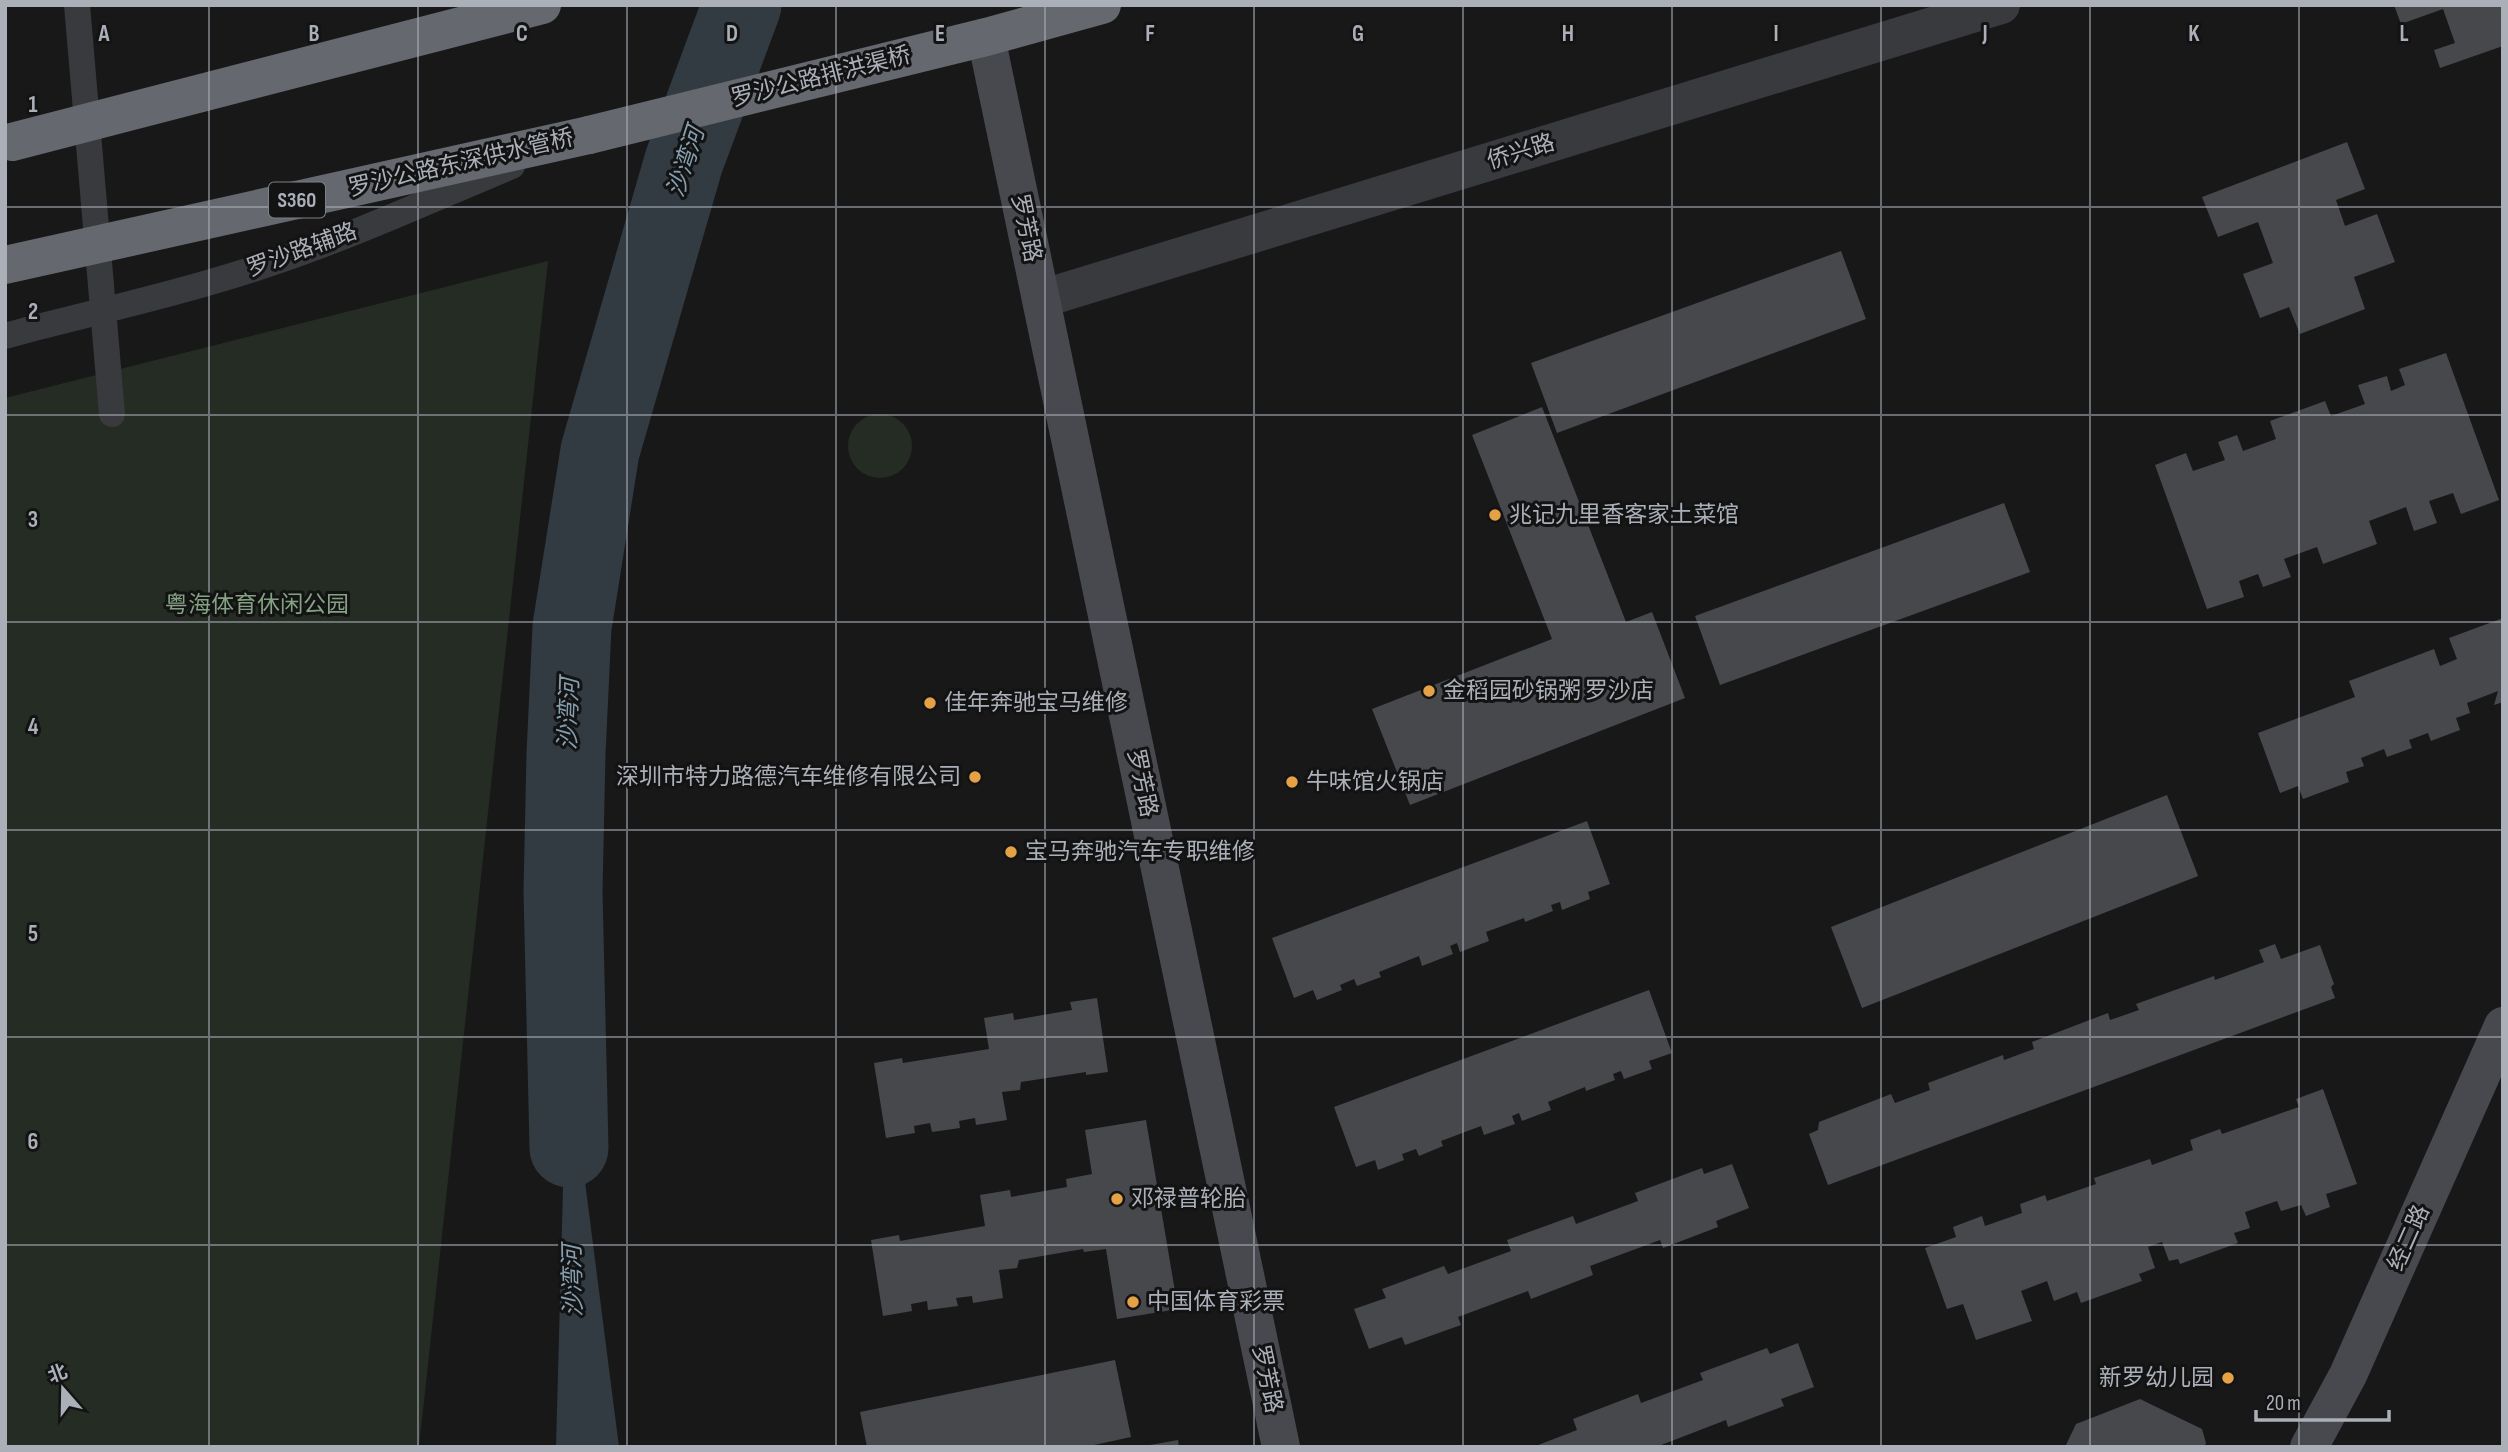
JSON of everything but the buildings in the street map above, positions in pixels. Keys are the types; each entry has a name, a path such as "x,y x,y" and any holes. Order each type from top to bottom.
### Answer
{"highway":[{"path":"9,143 542,5"},
{"name":"S360","path":"986,37 1102,5"},
{"name":"罗沙公路排洪渠桥","path":"589,135 986,37"},
{"name":"罗沙公路东深供水管桥","path":"5,265 589,135"}],"main road":[{"name":"罗芳路","path":"986,37 1282,1447"},
{"name":"经二路","path":"2309,1447 2348,1374 2503,1027"}],"street":[{"name":"侨兴路","path":"1041,299 2001,5"}],"lane":[{"path":"77,5 111,414"},
{"name":"罗沙路辅路","path":"16,333 278,261 336,240 589,135"}],"green space":[{"name":"粤海体育休闲公园","path":"548,261 419,1447 5,1447 5,398"},
{"path":"874,414 886,414 903,423 910,434 910,458 903,469 886,478 874,478 862,473 853,464 848,452 848,440 853,428 862,419"}],"water":[{"path":"567,1041 619,1447 556,1447"}],"waterway":[{"name":"沙湾河","path":"569,1148 563,891 572,627 600,451 684,161 742,5"}],"place":[{"name":"兆记九里香客家土菜馆","path":"1495,515"},
{"name":"金稻园砂锅粥 罗沙店","path":"1429,691"},
{"name":"佳年奔驰宝马维修","path":"930,703"},
{"name":"深圳市特力路德汽车维修有限公司","path":"975,777"},
{"name":"牛味馆火锅店","path":"1292,782"},
{"name":"宝马奔驰汽车专职维修","path":"1011,852"},
{"name":"邓禄普轮胎","path":"1117,1199"},
{"name":"中国体育彩票","path":"1133,1302"},
{"name":"新罗幼儿园","path":"2228,1378"}]}
